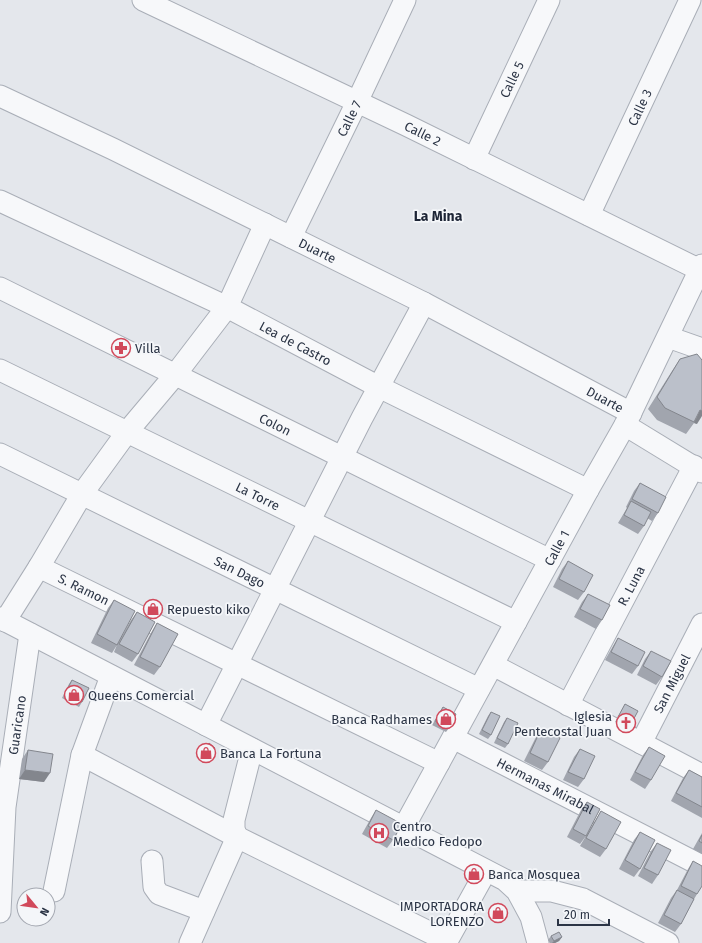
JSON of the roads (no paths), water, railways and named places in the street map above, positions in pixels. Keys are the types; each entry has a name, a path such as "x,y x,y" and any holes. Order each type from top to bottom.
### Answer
{"street":[{"name":"Calle 2","path":"143,0 701,268"},
{"name":"Calle 7","path":"291,237 405,0"},
{"name":"Calle 5","path":"474,159 549,0"},
{"name":"Calle 3","path":"589,215 690,0"},
{"name":"Duarte","path":"0,96 113,149 424,303 628,419 698,469"},
{"name":"Lea de Castro","path":"0,200 227,307 379,387 588,490"},
{"path":"265,224 227,307 175,374 127,432 82,494 39,567 2,620 505,880 517,891 531,917 538,943"},
{"name":"Calle 1","path":"404,827 628,419 701,268"},
{"name":"Colon","path":"0,288 550,560"},
{"path":"206,725 342,457 424,303"},
{"path":"668,337 702,349"},
{"name":"La Torre","path":"0,370 516,622"},
{"name":"San Dago","path":"0,454 480,689"},
{"name":"R. Luna","path":"568,705 698,469"},
{"name":"S. Ramon","path":"39,567 439,762"},
{"name":"San Miguel","path":"641,743 702,624"},
{"name":"Guaricano","path":"0,912 2,807 30,634"},
{"path":"493,665 702,775"},
{"path":"55,887 82,755 111,676"},
{"name":"Hermanas Mirabal","path":"453,738 702,866"},
{"path":"190,943 237,837 234,829 234,820 252,749"},
{"path":"82,755 237,837 446,942 486,870"},
{"path":"152,861 154,887 159,894 204,911"},
{"path":"517,891 552,891 583,900 668,943"}],"place":[{"name":"Villa","path":"121,348"},
{"name":"Repuesto kiko","path":"153,609"},
{"name":"Queens Comercial","path":"74,695"},
{"name":"Banca Radhames","path":"446,719"},
{"name":"Iglesia Pentecostal Juan","path":"626,723"},
{"name":"Banca La Fortuna","path":"206,753"},
{"name":"Centro Medico Fedopo","path":"379,833"},
{"name":"Banca Mosquea","path":"474,874"},
{"name":"IMPORTADORA LORENZO","path":"498,913"}],"district":[{"name":"La Mina","path":"438,216"}]}
